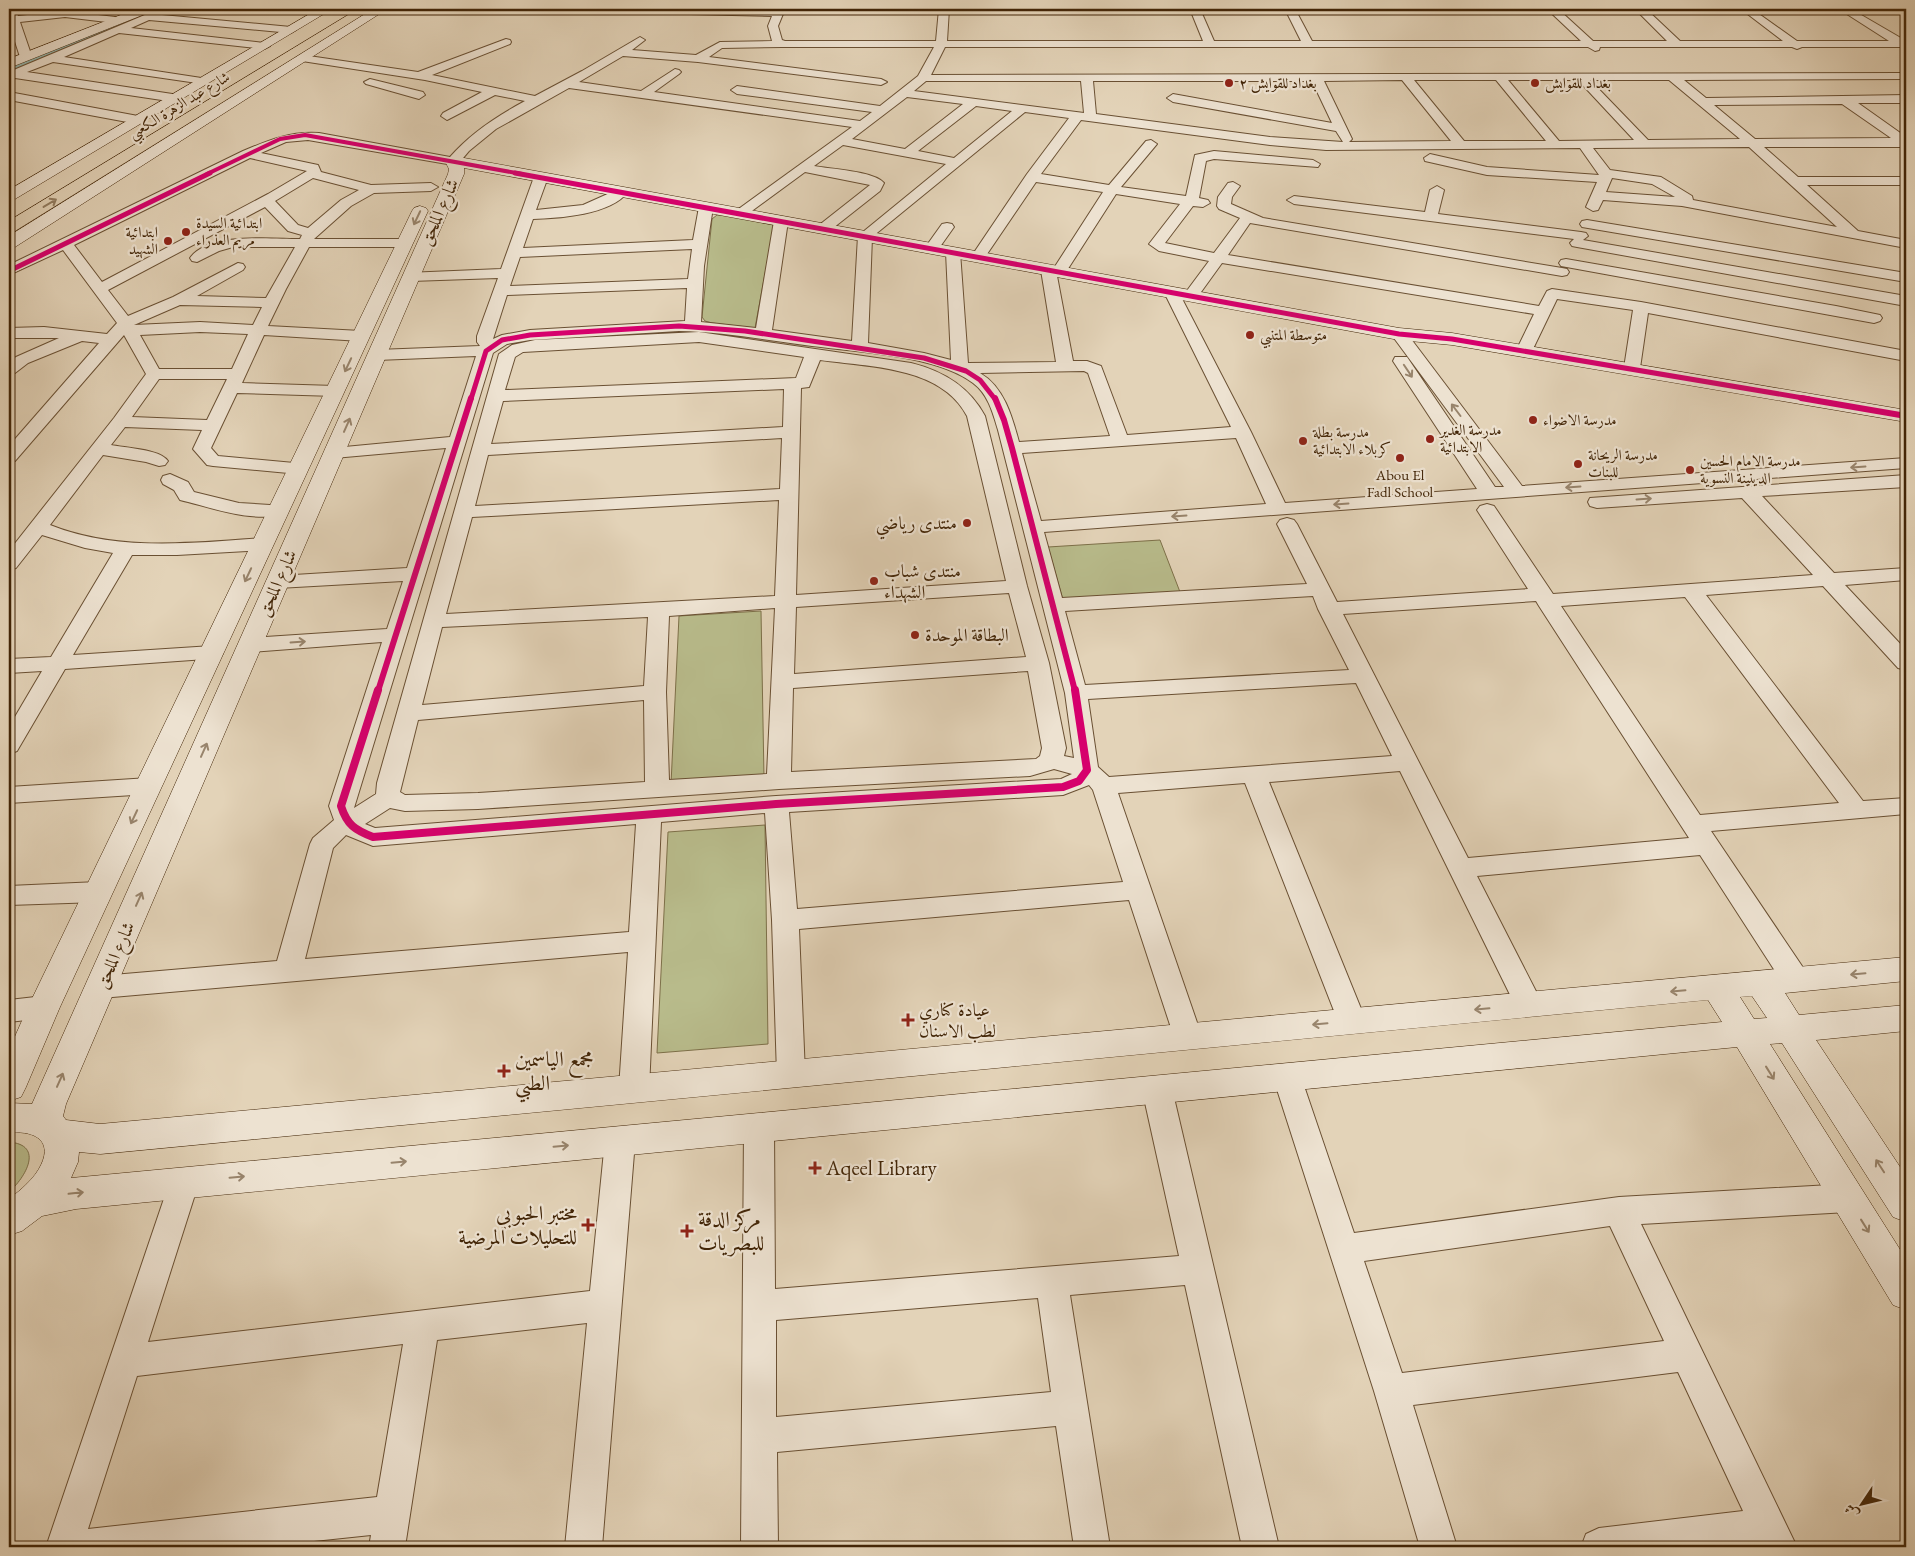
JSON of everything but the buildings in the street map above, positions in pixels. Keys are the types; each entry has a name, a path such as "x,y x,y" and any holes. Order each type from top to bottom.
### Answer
{"main road":[{"name":"شارع عبد الزهرة الكعبي","path":"9,205 342,9"},
{"name":"شارع عبد الزهرة الكعبي","path":"9,228 366,9"},
{"path":"197,96 207,99 223,97"},
{"path":"169,112 185,112 192,116"}],"street":[{"path":"10,71 26,57 146,13 167,9"},
{"path":"304,9 325,9"},
{"path":"9,205 138,120 325,9"},
{"path":"303,65 381,9"},
{"path":"740,213 884,110 923,78 941,44 944,9"},
{"path":"1194,9 1210,44"},
{"path":"1290,9 1308,44"},
{"path":"1552,9 1624,77"},
{"path":"1640,9 1677,44"},
{"path":"1746,9 1809,55"},
{"path":"1844,9 1884,35 1905,44"},
{"path":"690,11 779,11 773,26 778,36 777,42 780,44"},
{"path":"26,57 12,13 65,14 115,25 264,46"},
{"path":"146,13 291,30"},
{"path":"10,71 51,58 115,25"},
{"path":"453,161 476,136 621,53 640,40"},
{"path":"418,76 506,42"},
{"path":"698,59 720,45 780,44 941,44 1152,48 1210,44 1905,44"},
{"path":"1400,44 1422,77"},
{"path":"1851,44 1866,55"},
{"path":"621,53 698,59 881,82"},
{"path":"51,58 204,81"},
{"path":"9,243 284,69 303,65 418,76 536,100"},
{"path":"1824,66 1838,76"},
{"path":"1882,66 1902,76"},
{"path":"10,71 176,98"},
{"path":"645,94 675,72"},
{"path":"923,78 1087,78 1163,73 1236,86 1316,78 1902,76"},
{"path":"1163,73 1186,130"},
{"path":"1405,77 1461,146"},
{"path":"1499,77 1556,145"},
{"path":"1581,77 1645,144"},
{"path":"1673,77 1766,155 1853,234"},
{"path":"978,257 1032,177 1084,117 1087,78"},
{"path":"1316,78 1349,146"},
{"path":"663,80 682,83"},
{"path":"360,81 419,95"},
{"path":"568,84 863,125"},
{"path":"1236,86 1248,111"},
{"path":"720,88 884,110"},
{"path":"447,116 494,91"},
{"path":"906,93 1298,144 1461,146 1906,143"},
{"path":"9,96 138,120"},
{"path":"1173,98 1340,128"},
{"path":"1703,102 1906,99"},
{"path":"1845,100 1906,143"},
{"path":"907,153 974,102"},
{"path":"860,348 865,236 1022,109"},
{"path":"9,271 248,154 289,136 305,135 1390,332 1524,350 1906,416"},
{"path":"99,289 267,201 308,170 323,154 343,141"},
{"path":"841,141 957,162"},
{"path":"1064,365 1053,271 1112,189 1151,144"},
{"path":"1710,144 1720,151 1731,154 1766,155"},
{"path":"1584,145 1605,176"},
{"path":"248,154 371,189 431,188"},
{"path":"1279,225 1314,162 1214,155 1202,156 1190,201 1156,244 1164,248 1218,258 1543,311"},
{"path":"1430,158 1487,171 1656,180 1694,204"},
{"name":"شارع الملحق","path":"9,1087 98,892 431,188 440,170 453,161 457,166 457,171 49,1104 46,1116 61,1144 61,1158 55,1174 44,1190 15,1216"},
{"path":"803,168 868,179 877,183 874,188 823,229"},
{"path":"1524,350 1582,234 1605,176"},
{"path":"389,797 389,783 496,396 504,359 512,351 526,346 700,337 804,348 911,368 928,374 955,388 968,401 976,416 1017,586 1038,663 1054,748 1051,760 1043,765 1030,768 778,793 653,802 373,837 347,824 341,806 440,489 488,349 485,336 541,177"},
{"path":"1032,177 1224,206 1247,218 1279,225 1648,279 1795,302 1874,318"},
{"path":"1794,181 1906,181"},
{"path":"1224,206 1225,197 1234,186"},
{"path":"299,468 213,461 202,449 257,330 307,238 346,203 371,189"},
{"path":"1431,216 1437,190"},
{"path":"528,215 585,210 598,206 621,192"},
{"path":"1598,195 1658,198 1906,244"},
{"path":"1294,200 1582,234 1906,278"},
{"path":"267,201 293,228 307,238"},
{"path":"693,326 694,283 698,244 706,207"},
{"path":"1191,296 1247,218"},
{"path":"763,334 781,221"},
{"path":"932,248 946,227"},
{"path":"1582,234 1906,301"},
{"path":"197,258 214,248 232,243 307,238 405,243"},
{"path":"1873,350 1877,239"},
{"path":"65,243 127,327 154,374"},
{"path":"514,253 698,244"},
{"path":"9,457 111,339 127,327 238,267 170,252"},
{"path":"953,252 960,368"},
{"path":"411,276 507,273"},
{"path":"502,291 694,283"},
{"path":"1172,292 1282,517 1529,1005"},
{"path":"1552,294 1640,307 1906,356"},
{"path":"178,300 271,303"},
{"path":"1632,368 1640,307"},
{"path":"377,355 488,349 502,340 530,335 693,326 763,334 804,348 860,348 915,357 960,368 1087,366 1095,370 1120,440"},
{"path":"127,327 257,330 361,336"},
{"path":"9,333 44,332 111,339"},
{"path":"1390,332 1467,352 1906,430"},
{"path":"1390,332 1517,492"},
{"path":"1390,332 1544,597 1796,980"},
{"path":"9,369 22,360 80,336"},
{"path":"496,396 803,383 804,348"},
{"path":"960,368 978,379 988,388 1002,413 1076,693 1096,778 1138,890 1188,1037"},
{"path":"154,374 335,391"},
{"path":"9,564 120,422 154,374"},
{"path":"791,1074 778,793 793,383"},
{"path":"120,422 212,425"},
{"path":"480,450 791,432"},
{"path":"1012,448 1242,432"},
{"path":"9,435 27,436"},
{"path":"334,452 456,442"},
{"path":"99,449 150,457 159,461"},
{"path":"1488,502 1517,492 1906,463"},
{"path":"991,475 1019,474"},
{"path":"170,480 181,486 187,496 239,509 279,509 305,519"},
{"path":"1034,534 1488,502 1747,492 1906,481"},
{"path":"440,489 470,488"},
{"path":"1747,492 1906,663"},
{"path":"464,512 789,494"},
{"path":"279,509 299,499 316,495"},
{"path":"38,527 58,537 125,549 161,550 263,544"},
{"path":"9,746 125,549"},
{"path":"281,576 417,567"},
{"path":"1053,605 1324,599 1544,597 1691,590 1906,574"},
{"path":"434,621 659,610 1017,586"},
{"path":"1691,590 1857,810"},
{"path":"634,1089 642,941 653,802 659,610"},
{"path":"254,637 397,627"},
{"path":"9,666 212,653"},
{"path":"782,682 1038,663"},
{"path":"1076,693 1363,676"},
{"path":"409,712 655,692"},
{"path":"1051,760 1096,778"},
{"path":"778,793 1063,787 1079,781 1096,778 1254,774 1407,763"},
{"path":"1254,774 1352,1021"},
{"path":"9,795 148,786"},
{"path":"389,797 395,801 405,803 478,801 653,802"},
{"path":"288,971 318,854 328,836 389,797"},
{"path":"1693,824 1906,806"},
{"path":"1460,868 1707,845"},
{"path":"785,920 1138,890"},
{"path":"9,896 98,892"},
{"path":"101,987 642,941"},
{"path":"9,1118 34,1119 76,1138 100,1139 1906,969"},
{"path":"1761,983 1906,1206"},
{"path":"1717,987 1906,1292"},
{"path":"9,1010 44,1008"},
{"path":"15,1216 61,1195 184,1182 1906,1018"},
{"path":"1287,1077 1391,1391 1438,1547"},
{"path":"1157,1090 1261,1547"},
{"path":"759,1128 759,1547"},
{"path":"584,1547 620,1141"},
{"path":"64,1547 184,1182"},
{"path":"1344,1249 1619,1211 1848,1198"},
{"path":"1599,1547 1774,1537 1619,1211"},
{"path":"759,1306 1198,1269"},
{"path":"1052,1282 1092,1547"},
{"path":"125,1361 605,1305"},
{"path":"90,1547 390,1531 423,1326"},
{"path":"1391,1391 1686,1355"},
{"path":"759,1436 1071,1407"}],"green space":[{"path":"717,215 774,225 755,328 712,323 705,321 702,317 712,219"},
{"path":"1160,540 1180,592 1063,600 1048,547"},
{"path":"761,611 764,778 671,784 679,616"},
{"path":"765,825 768,1044 657,1053 668,832"},
{"path":"9,1142 20,1144 29,1155 26,1171 9,1192"}],"waterway":[{"path":"9,69 156,9"}],"cycle path":[{"path":"9,271 280,139 305,135 1399,334 1452,339 1906,416"},
{"path":"679,326 729,329 900,353 966,371 987,387 1001,411 1007,430 1076,693 1087,770 1079,781 1063,787 776,804 373,837 348,824 341,806 486,351 502,340 530,335 679,326"}],"place":[{"name":"بغداد للقوايش ٢","path":"1229,83"},
{"name":"بغداد للقوايش","path":"1535,83"},
{"name":"ابتدائية السيدة مريم العذراء","path":"186,232"},
{"name":"ابتدائية الشهيد","path":"168,241"},
{"name":"متوسطة المتنبي","path":"1250,335"},
{"name":"مدرسة الاضواء","path":"1533,420"},
{"name":"مدرسة الغدير الابتدائية","path":"1430,439"},
{"name":"مدرسة بطلة كربلاء الابتدائية","path":"1303,441"},
{"name":"Abou El Fadl School","path":"1400,458"},
{"name":"مدرسة الريحانة للبنات","path":"1578,464"},
{"name":"مدرسة الامام الحسين الدينينة النسوية","path":"1690,470"},
{"name":"منتدى رياضي","path":"967,523"},
{"name":"منتدى شباب الشهداء","path":"874,581"},
{"name":"البطاقة الموحدة","path":"915,635"},
{"name":"عيادة كناري لطب الاسنان","path":"908,1020"},
{"name":"مجمع الياسمين الطبي","path":"504,1071"},
{"name":"Aqeel Library","path":"815,1168"},
{"name":"مختبر الحبوبي للتحليلات المرضية","path":"588,1225"},
{"name":"مركز الدقة للبصريات","path":"687,1231"}]}
